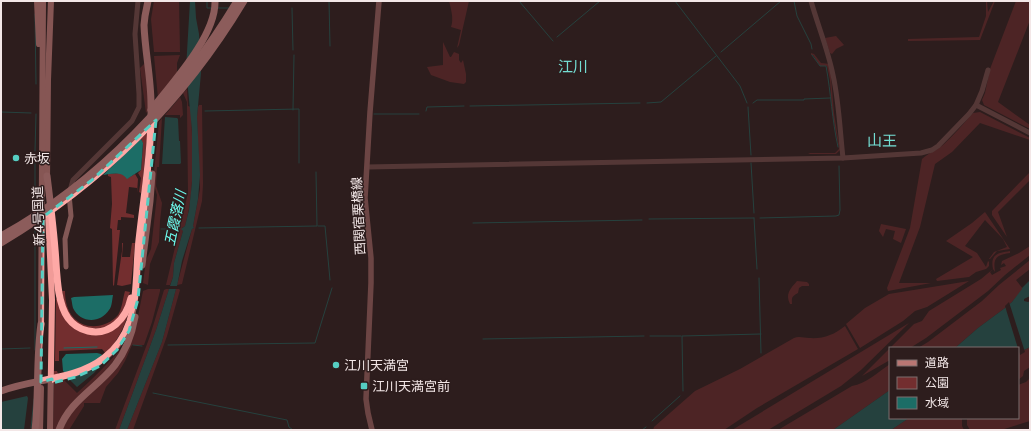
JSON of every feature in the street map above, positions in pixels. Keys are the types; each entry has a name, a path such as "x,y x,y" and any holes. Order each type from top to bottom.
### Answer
{"highway":[{"path":"37,1 43,135"},
{"name":"新4号国道","path":"40,430 43,1"},
{"name":"新4号国道","path":"50,430 52,300 47,176 51,1"},
{"path":"59,430 72,406 110,371 120,357 128,342 135,314 150,200 156,131 155,96 144,21 148,1"},
{"path":"1,391 80,372 93,366 112,353 129,323 133,306 151,133 149,25 152,1"},
{"path":"105,161 143,120 194,54 211,24 215,9 215,1"},
{"path":"1,236 58,198 105,161 133,135 172,93 206,48 237,1"},
{"path":"194,75 220,39 244,1"},
{"path":"1,243 73,195 103,170 147,129 214,53 248,1"},
{"path":"47,176 59,290 64,311 74,325 80,329 93,332 108,330 115,326 126,312 136,277"},
{"path":"1,395 76,377 94,369 124,341 135,314"},
{"path":"36,430 38,398 38,342 41,324"}],"main road":[{"name":"西関宿栗橋線","path":"372,430 366,399 371,258 365,198 379,1"}],"street":[{"path":"66,266 65,239 71,216 69,194 73,180 132,121 139,107 135,34 138,1"},
{"path":"811,1 834,77 842,158"},
{"path":"367,167 842,158 921,153 932,150 945,140 969,114 976,105 988,70"},
{"path":"976,105 1030,133"}],"highlighted area":[{"path":"156,120 138,299 129,331 117,350 100,366 76,377 52,383 52,379 41,382 43,217 92,180"}],"green space":[{"path":"154,1 179,1 180,52 154,52 151,19"},
{"path":"449,1 469,1 457,48 461,30 451,27 452,17"},
{"path":"986,1 988,12 995,1 980,40 908,41 908,39 979,37 986,16"},
{"path":"1016,1 1030,1 1030,20 998,102 1030,125 1030,129 984,105 982,100 990,69"},
{"path":"836,36 844,45 836,49 832,54 830,53 825,38"},
{"path":"443,42 450,57 454,52 459,54 459,60 461,63 463,60 466,74 466,82 464,84 450,82 431,75 427,67 443,65"},
{"path":"811,53 814,54 821,63 830,64 834,113 840,150 836,154 808,153 835,153 839,149 832,111 830,80 827,66 820,66"},
{"path":"180,55 177,63 177,74 158,98 154,56"},
{"path":"146,62 149,109 146,113 140,68"},
{"path":"187,89 188,106 191,107 191,197 185,226 182,228 183,231 174,263 173,277 170,285 166,285 188,193 187,102 183,93"},
{"path":"180,97 183,115 180,118 180,115 165,115"},
{"path":"199,105 202,105 202,201 182,284 177,285 192,229 194,228 193,226 200,189 197,117"},
{"path":"980,112 1030,138 1030,140 980,123 952,152 935,164 920,227 899,283 931,283 888,291 887,288 910,228 922,159 943,145 973,113"},
{"path":"162,118 159,167 157,167 156,186 162,203 159,242 150,264 148,285 143,283 146,260 151,249 157,195 153,182 159,122"},
{"path":"148,132 141,193 139,192 141,178 138,173 141,170 143,144 141,139"},
{"path":"1030,172 1030,180 998,212 1007,237 992,215 992,211"},
{"path":"119,173 128,178 135,174 138,179 137,193 137,188 129,187 126,213 134,215 134,218 121,217 121,220 118,220 117,230 120,230 114,286 112,229 110,228 112,204 111,177 108,176 108,174"},
{"path":"985,212 1010,249 997,251 989,259 994,252 1007,247 1003,239 985,220 965,246 977,253 986,267 988,261 989,266 969,277 937,281 936,279 973,257 946,241"},
{"path":"881,224 906,229 901,243 893,239 895,231 886,229 883,237 879,231"},
{"path":"122,243 122,257 130,257 132,243 135,243 131,284 122,286 117,285"},
{"path":"1030,246 1030,255 988,291 926,338 912,347 891,347 914,324 922,321 929,311 981,279 993,269 990,272 992,275 1001,270 1000,268 1006,266 1004,263 1001,265 1002,261"},
{"path":"1010,251 1010,253 996,258 995,272 992,264 994,257"},
{"path":"1030,260 1030,269 1016,280 1023,289 1012,302 956,347 920,347 982,301"},
{"path":"797,281 807,282 809,286 802,286 799,288 798,293 792,297 792,304 790,304 788,294 790,289"},
{"path":"969,281 927,307 915,311 903,321 860,348 846,324 865,308 889,294"},
{"path":"148,289 160,289 160,291 144,345 132,345 118,373 106,387 100,403 84,403 84,406 69,430 62,430 73,409 100,384 136,326 143,291"},
{"path":"169,289 156,330 119,430 115,430 150,336 164,290"},
{"path":"176,289 180,290 167,336 133,430 127,430 162,342"},
{"path":"62,291 65,291 67,305 73,317 90,326 108,323 118,315 125,291 130,292 121,314 116,320 105,327 97,329 84,327 73,319 66,308"},
{"path":"59,298 63,313 95,335 129,312 120,334 106,354 102,349 59,351 59,361 55,361 56,299"},
{"path":"909,323 861,370 841,386 768,430 732,430"},
{"path":"845,326 858,349 757,408 724,430 653,430 654,427 695,391 740,369 794,338 824,337 837,332"},
{"path":"1030,347 1030,367 1024,371 1023,376 1019,379 1019,352"},
{"path":"122,348 119,355 56,430 53,430 54,371 57,371 58,374 77,393"},
{"path":"889,349 889,361 862,376"},
{"path":"889,365 889,391 833,430 778,430 852,386 867,380"},
{"path":"1030,378 1030,421 1001,430 970,430 967,425 967,419 1019,419 1019,385 1026,382"},
{"path":"908,419 962,419 962,426 964,430 891,430"}],"water":[{"path":"190,1 195,1 199,34 201,73 197,117 200,175 198,199 193,226 194,228 192,229 182,261 177,286 170,286 173,277 174,263 183,231 181,229 185,226 189,210 192,183 192,130 186,69"},
{"path":"165,117 178,119 180,164 162,164"},
{"path":"141,139 143,143 141,170 127,179 125,176 119,174 103,175"},
{"path":"1030,280 1030,296 1024,299 1024,301 1030,301 1030,347 1019,352 1019,347 956,347 1012,302"},
{"path":"169,289 176,289 162,342 127,430 119,430 156,330"},
{"path":"113,295 111,307 105,315 101,318 90,320 80,317 76,313 73,308 71,298 74,297"},
{"path":"66,354 101,354 106,359 94,373 77,387 63,371 62,359"},
{"path":"889,391 889,419 908,419 891,430 833,430"},
{"path":"27,396 24,430 1,430 1,402"}],"pier":[{"path":"1009,302 1025,352 1020,355 1019,347 1018,347 1005,306"}],"waterway":[{"path":"207,1 207,8 211,8"},
{"path":"329,1 330,46"},
{"path":"519,1 553,41"},
{"path":"557,37 600,1"},
{"path":"675,1 740,86 747,103"},
{"path":"721,52 781,1"},
{"path":"794,1 797,16 812,49"},
{"path":"218,8 229,8"},
{"path":"292,8 293,50"},
{"path":"35,14 36,84"},
{"path":"293,110 294,55"},
{"path":"812,55 820,66 826,66 838,147"},
{"path":"647,103 661,102 716,56"},
{"path":"753,103 757,100 804,100 830,98"},
{"path":"470,106 640,103"},
{"path":"426,111 427,107 464,106"},
{"path":"748,107 751,155"},
{"path":"205,111 299,109 299,163"},
{"path":"1,112 31,113"},
{"path":"35,151 36,114"},
{"path":"374,114 419,114"},
{"path":"35,156 35,212"},
{"path":"751,163 754,213"},
{"path":"760,218 839,215 839,166"},
{"path":"199,228 317,226 316,172"},
{"path":"754,218 757,269"},
{"path":"649,219 754,218"},
{"path":"473,223 642,220"},
{"path":"35,225 35,350"},
{"path":"318,226 325,226 330,280"},
{"name":"五霞落川","path":"161,229 175,229"},
{"path":"759,278 761,353"},
{"path":"168,345 315,343 332,288"},
{"path":"683,391 682,336 761,334"},
{"path":"483,339 644,336"},
{"path":"650,336 681,336"},
{"path":"133,345 142,346"},
{"path":"64,348 97,347"},
{"path":"1,349 30,348"},
{"path":"153,393 287,420 289,427 293,430"},
{"path":"652,421 680,396"},
{"path":"31,428 34,399"},
{"path":"642,430 646,427"}],"place":[{"name":"赤坂","path":"16,158"},
{"name":"江川天満宮","path":"336,365"},
{"name":"江川天満宮前","path":"364,386"}],"district":[{"name":"江川","path":"573,67"},
{"name":"山王","path":"882,141"}]}
